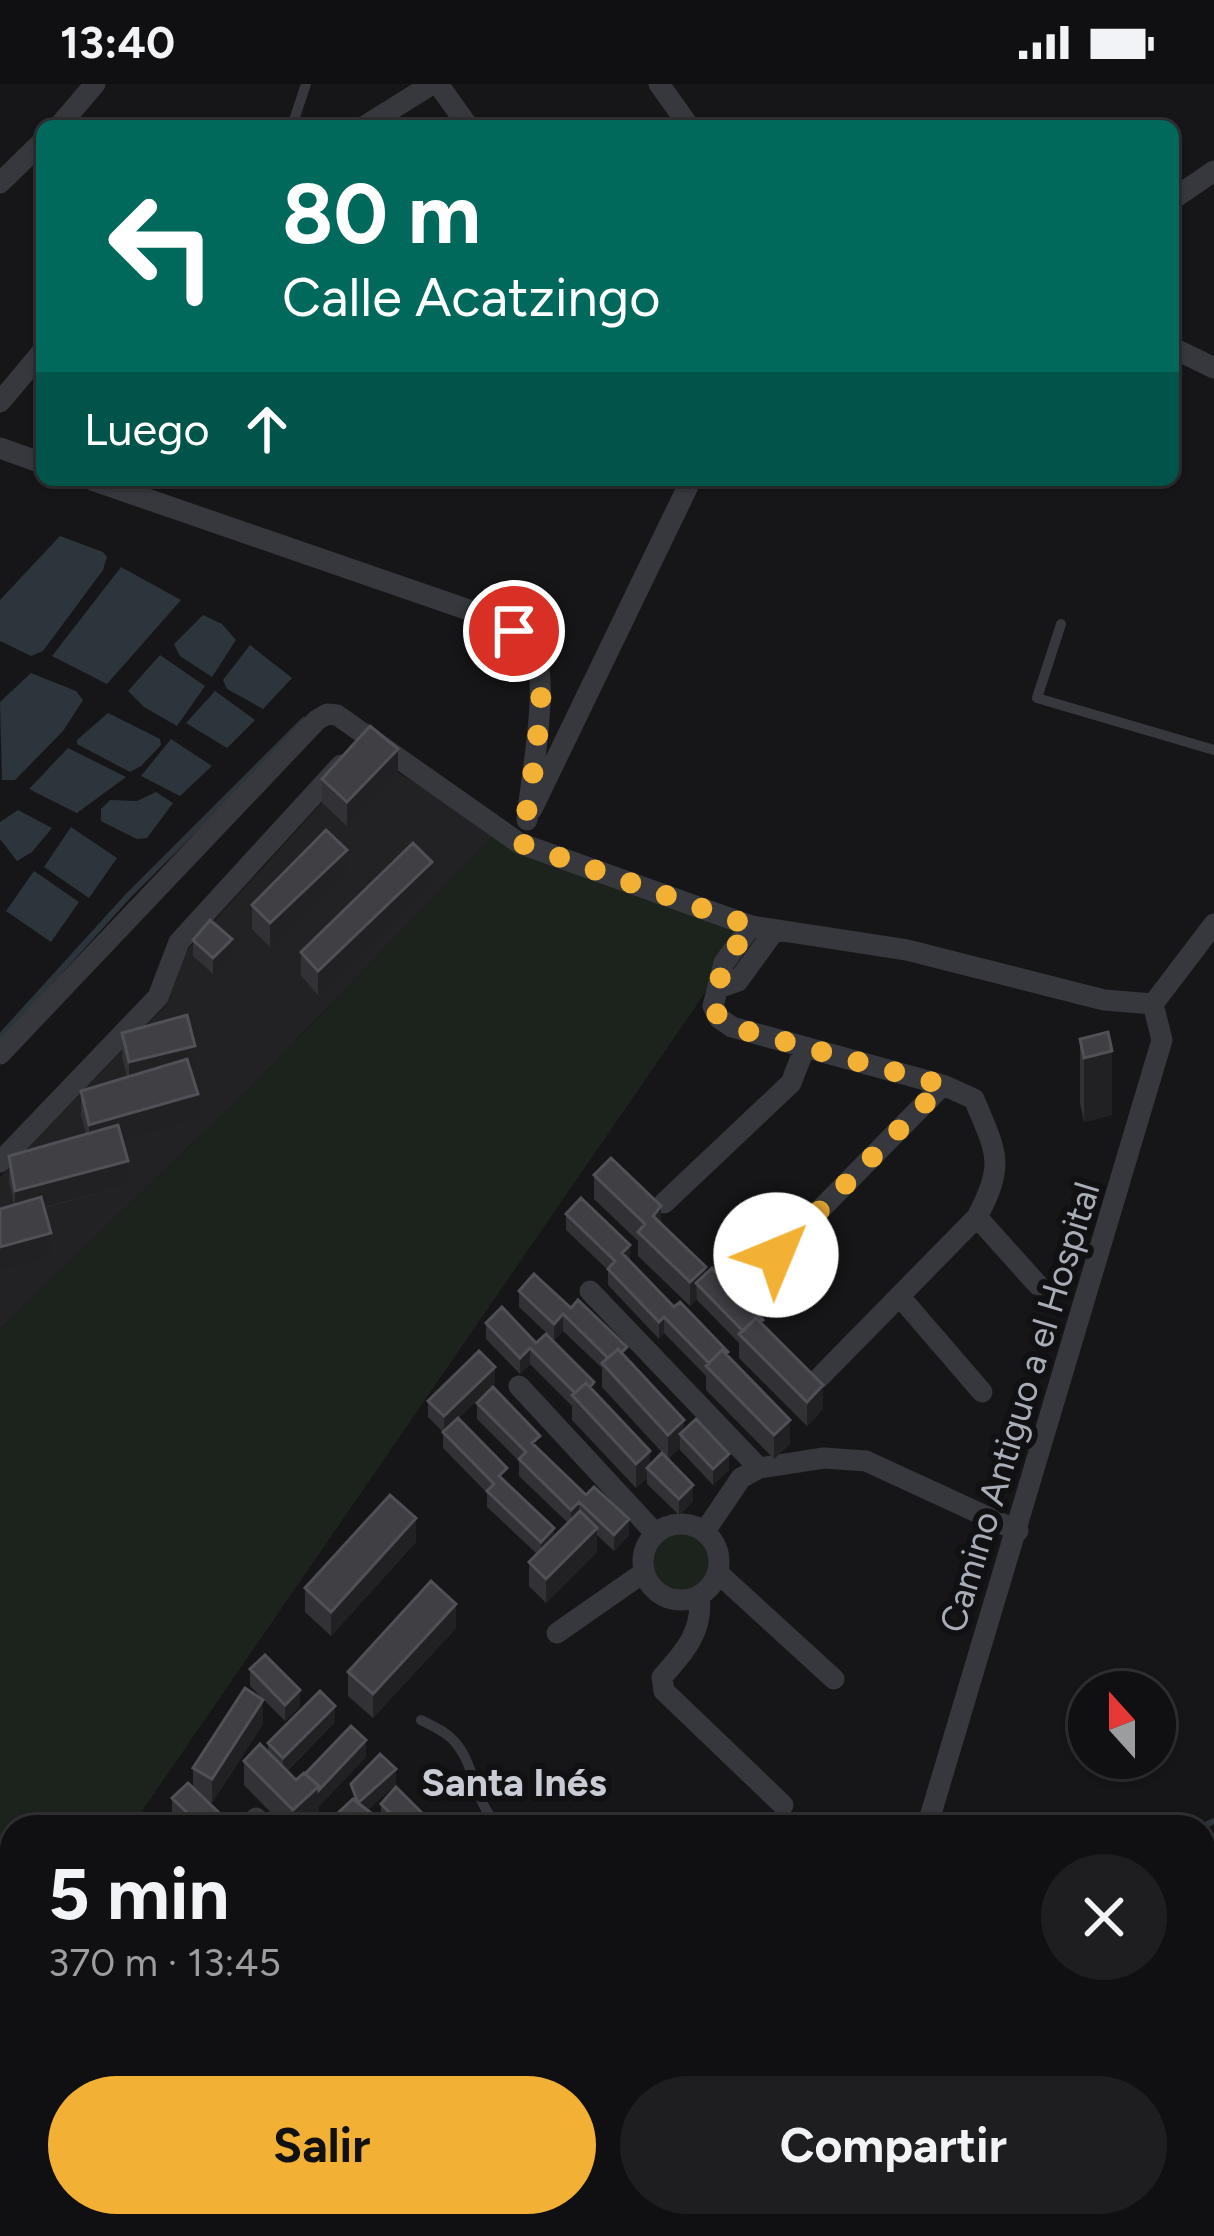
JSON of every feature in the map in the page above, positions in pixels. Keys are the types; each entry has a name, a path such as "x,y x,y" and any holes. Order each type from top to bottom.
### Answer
{"street":[{"path":"63,120 95,84"},
{"path":"375,120 435,84 463,120"},
{"path":"659,84 684,120"},
{"path":"0,183 36,148"},
{"path":"1179,195 1214,171"},
{"path":"1179,351 1214,368"},
{"path":"0,402 36,359"},
{"path":"0,448 36,461"},
{"path":"109,486 492,619 514,631 533,648 542,689 527,820"},
{"path":"520,843 689,486"},
{"path":"0,1054 327,714 337,715 368,735 520,843 751,926 907,950 1104,1000 1153,1004 1214,924"},
{"path":"0,1162 158,997 178,942 368,735"},
{"path":"751,926 724,963 713,1006 719,1018 732,1027 943,1085 974,1099 997,1153 994,1186 976,1216 818,1379"},
{"path":"718,988 738,981 775,930"},
{"name":"Camino Antiguo a el Hospital","path":"931,1815 1162,1040 1153,1004"},
{"path":"664,1202 790,1083 805,1047"},
{"path":"742,1289 943,1085"},
{"path":"976,1216 1038,1285"},
{"path":"590,1291 759,1468"},
{"path":"901,1298 982,1392"},
{"path":"519,1386 655,1533"},
{"path":"705,1531 741,1478 759,1468 824,1458 866,1460 1018,1531"},
{"path":"679,1523 705,1531 718,1550 718,1574 699,1596 665,1598 651,1588 644,1573 643,1551 655,1533 679,1523"},
{"path":"557,1633 644,1573"},
{"path":"718,1574 834,1679"},
{"path":"699,1596 702,1619 662,1677 664,1691 783,1805"}],"lane":[{"path":"294,120 306,84"},
{"path":"1061,624 1037,698 1214,750"},
{"path":"421,1720 452,1738 463,1754 477,1798 490,1815"}],"shaded area":[{"path":"60,536 107,557 103,570 43,651 31,656 0,641 0,600"},
{"path":"121,567 181,600 107,684 52,656"},
{"path":"203,615 222,624 236,640 212,677 180,656 174,644"},
{"path":"250,645 292,678 263,709 227,689 223,680"},
{"path":"160,655 205,686 177,726 144,707 128,691"},
{"path":"31,673 76,691 83,700 63,731 15,780 2,780 0,702"},
{"path":"215,691 255,720 227,748 186,723"},
{"path":"108,713 160,739 161,745 130,772 77,744"},
{"path":"171,739 212,766 180,796 141,776"},
{"path":"68,748 126,777 77,813 29,789"},
{"path":"370,750 398,773 500,829 249,1089 0,1329 0,1177 166,1005 178,960"},
{"path":"156,792 173,803 147,838 137,839 101,821 101,809 110,800 137,801"},
{"path":"18,810 52,828 32,852 17,861 0,839 0,822"},
{"path":"71,827 117,858 89,898 44,867"},
{"path":"500,829 751,926 139,1815 0,1815 0,1329 249,1089"},
{"path":"34,871 79,902 51,942 6,911"},
{"path":"680,1534 701,1542 709,1563 701,1584 680,1592 659,1584 651,1563 659,1542"}],"building":[{"path":"370,726 398,749 347,802 322,779"},
{"path":"326,830 347,850 270,923 252,905"},
{"path":"413,843 432,862 318,971 301,952"},
{"path":"210,920 232,939 213,958 193,940"},
{"path":"187,1015 195,1046 129,1062 122,1033"},
{"path":"1108,1032 1112,1051 1084,1058 1080,1039"},
{"path":"187,1059 198,1094 89,1125 81,1091"},
{"path":"118,1125 128,1161 15,1191 9,1156"},
{"path":"611,1158 661,1206 653,1216 706,1267 690,1282 638,1232 645,1224 594,1175"},
{"path":"41,1197 51,1233 0,1247 0,1209"},
{"path":"581,1198 630,1245 622,1253 674,1307 680,1302 726,1354 722,1350 709,1363 664,1317 659,1322 608,1269 615,1261 566,1214"},
{"path":"712,1268 763,1320 756,1318 743,1331 696,1283"},
{"path":"534,1274 571,1308 578,1300 627,1347 608,1358 563,1314 554,1324 519,1291"},
{"path":"502,1307 536,1343 546,1334 594,1382 590,1387 586,1383 575,1393 530,1348 520,1358 486,1323"},
{"path":"756,1318 823,1385 807,1402 739,1334"},
{"path":"618,1349 684,1420 668,1435 602,1363"},
{"path":"722,1350 790,1420 774,1435 706,1366"},
{"path":"479,1351 495,1367 444,1416 428,1401"},
{"path":"586,1383 650,1451 636,1464 572,1395"},
{"path":"493,1387 540,1436 532,1443 586,1495 594,1487 629,1519 614,1535 579,1502 571,1510 519,1459 526,1452 477,1403"},
{"path":"458,1418 507,1468 499,1476 554,1528 541,1542 487,1491 494,1484 443,1432"},
{"path":"696,1419 729,1454 713,1469 680,1434"},
{"path":"662,1453 693,1485 679,1499 647,1468"},
{"path":"390,1495 416,1518 331,1612 305,1588"},
{"path":"580,1511 597,1528 546,1579 529,1562"},
{"path":"431,1581 456,1604 373,1694 348,1672"},
{"path":"265,1655 300,1690 285,1705 250,1669"},
{"path":"245,1688 263,1700 212,1779 193,1768"},
{"path":"320,1691 335,1706 283,1758 268,1743"},
{"path":"351,1726 366,1740 319,1790 305,1774"},
{"path":"260,1744 296,1780 304,1773 319,1786 293,1810 244,1761"},
{"path":"380,1754 396,1769 358,1803 351,1784"},
{"path":"188,1783 221,1815 190,1815 172,1798"},
{"path":"396,1787 424,1815 392,1815 381,1804"},
{"path":"353,1799 371,1813 369,1815 336,1815"}],"waterway":[{"path":"0,1037 128,896 304,720"}],"district":[{"name":"Santa Inés","path":"514,1782"}],"route":[{"path":"514,631 533,648 542,689 527,820 520,843 751,926 724,963 713,1006 719,1018 732,1027 943,1085 776,1255"}]}
